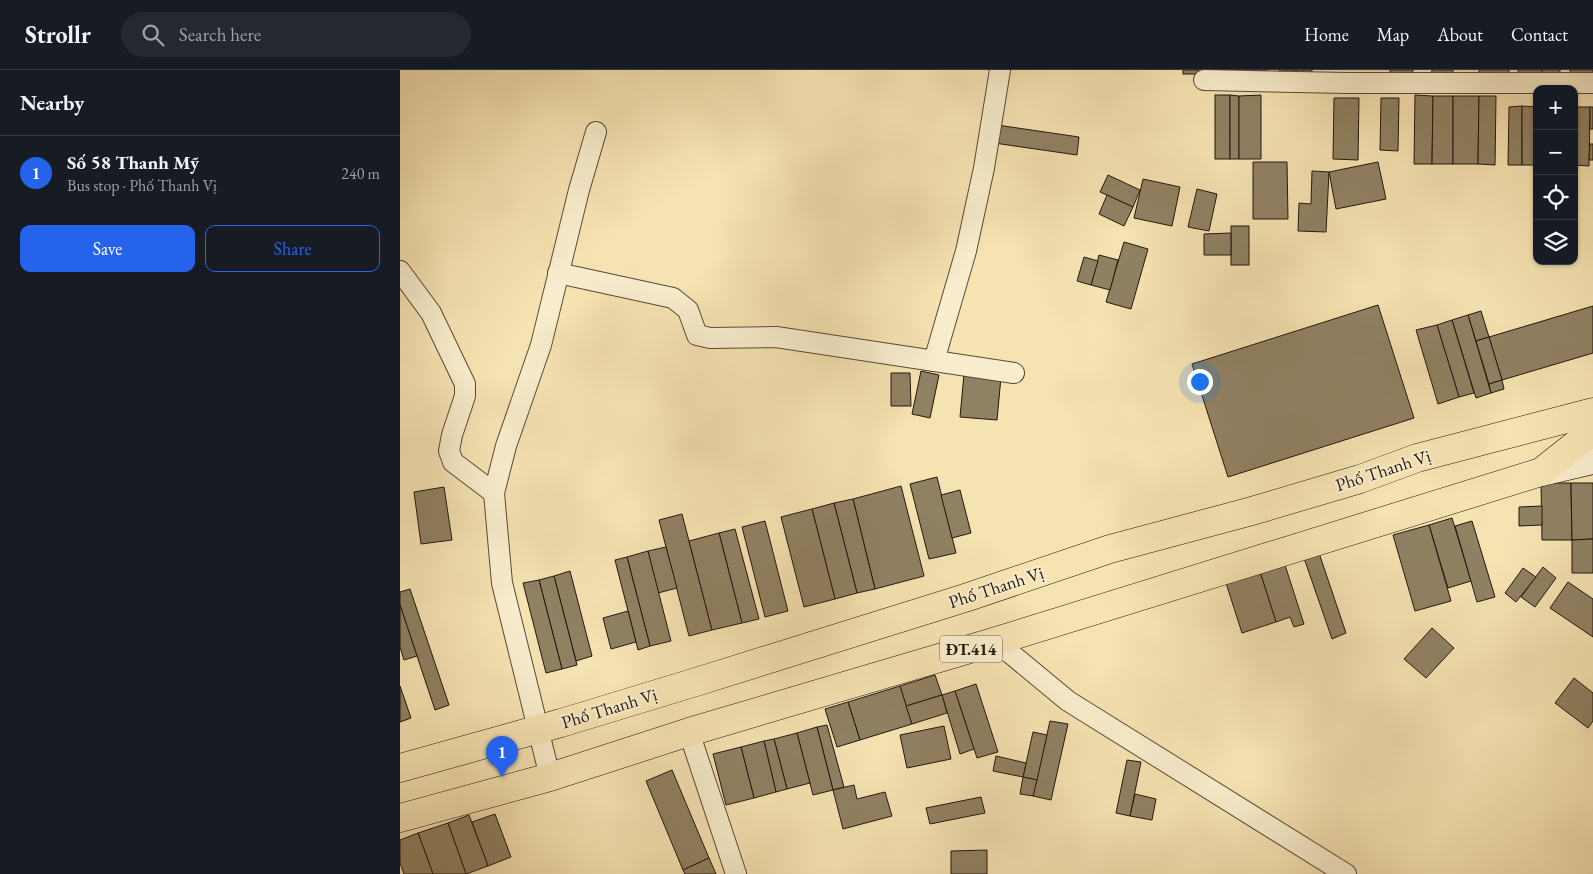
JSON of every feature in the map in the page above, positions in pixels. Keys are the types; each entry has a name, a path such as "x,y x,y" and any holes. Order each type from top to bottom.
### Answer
{"main road":[{"name":"Phố Thanh Vị","path":"400,768 538,729 965,598 1110,549 1252,511 1360,479 1416,458 1593,412"},
{"path":"1537,426 1590,444"},
{"name":"ĐT.414","path":"400,818 550,777 689,732 990,643 1541,472 1590,444"}],"street":[{"path":"934,361 968,242 984,168 1000,70"},
{"path":"1204,80 1346,77 1593,83"},
{"path":"550,777 502,583 494,493 506,446 541,344 596,132"},
{"path":"400,271 431,313 465,384 465,396 452,435 449,451 453,462 494,493"},
{"path":"558,273 674,298 688,310 697,335 710,338 776,337 1014,373"},
{"path":"990,643 1010,653 1068,701 1346,874"},
{"path":"689,732 736,874"}],"building":[{"path":"1183,70 1200,70 1200,74 1183,74"},
{"path":"1242,70 1267,70 1266,76 1242,75"},
{"path":"1279,70 1296,70 1296,76 1279,76"},
{"path":"1296,70 1312,70 1311,77 1296,76"},
{"path":"1390,70 1413,70 1412,77 1390,76"},
{"path":"1432,70 1453,70 1453,78 1431,77"},
{"path":"1479,70 1509,70 1509,81 1479,80"},
{"path":"1518,70 1542,70 1542,82 1518,81"},
{"path":"1542,70 1560,70 1559,83 1542,82"},
{"path":"1570,70 1593,70 1593,81 1571,81"},
{"path":"1215,95 1230,95 1230,159 1215,159"},
{"path":"1230,95 1239,96 1239,159 1230,159"},
{"path":"1261,95 1261,159 1239,159 1239,96"},
{"path":"1415,95 1433,96 1432,164 1414,164"},
{"path":"1433,96 1453,96 1453,164 1432,164"},
{"path":"1453,96 1479,96 1478,164 1453,164"},
{"path":"1479,96 1496,96 1495,165 1478,164"},
{"path":"1334,98 1359,98 1358,160 1333,159"},
{"path":"1381,98 1399,98 1398,151 1380,150"},
{"path":"1522,106 1522,165 1508,165 1509,107"},
{"path":"1522,106 1533,107 1533,165 1522,165"},
{"path":"1578,107 1590,107 1589,166 1578,165"},
{"path":"1590,107 1593,107 1593,129 1590,129"},
{"path":"997,125 1079,137 1077,155 994,143"},
{"path":"1590,144 1593,144 1593,160 1589,160"},
{"path":"1253,162 1287,162 1288,219 1253,219"},
{"path":"1378,162 1386,199 1336,209 1329,172"},
{"path":"1312,171 1329,172 1326,232 1298,231 1299,203 1311,204"},
{"path":"1108,175 1140,190 1133,207 1100,192"},
{"path":"1143,179 1180,187 1172,226 1134,218"},
{"path":"1197,189 1217,194 1209,231 1188,227"},
{"path":"1107,195 1133,207 1124,226 1099,214"},
{"path":"1231,226 1249,226 1249,265 1231,265"},
{"path":"1231,233 1231,255 1204,255 1204,234"},
{"path":"1124,242 1148,249 1131,309 1106,302"},
{"path":"1099,255 1118,260 1110,290 1091,285"},
{"path":"1084,257 1098,261 1091,285 1077,281"},
{"path":"1378,305 1414,418 1228,477 1192,364"},
{"path":"1593,306 1593,353 1502,380 1489,337"},
{"path":"1481,311 1489,337 1476,341 1468,315"},
{"path":"1468,315 1491,393 1476,398 1452,320"},
{"path":"1452,320 1474,393 1459,397 1437,325"},
{"path":"1437,325 1459,397 1438,404 1416,330"},
{"path":"1489,337 1502,380 1489,384 1476,341"},
{"path":"921,371 939,375 930,418 912,414"},
{"path":"891,373 910,373 911,406 891,406"},
{"path":"964,374 1001,377 997,420 960,417"},
{"path":"1502,380 1504,389 1491,393 1489,384"},
{"path":"937,477 956,553 929,559 910,484"},
{"path":"1541,483 1571,483 1572,540 1542,540"},
{"path":"1571,483 1593,483 1593,539 1572,540"},
{"path":"901,486 924,576 875,589 853,499"},
{"path":"444,487 452,540 421,544 414,492"},
{"path":"960,490 971,533 952,538 941,495"},
{"path":"853,499 875,589 857,593 834,503"},
{"path":"834,503 857,593 835,599 812,509"},
{"path":"1542,506 1542,525 1519,526 1519,507"},
{"path":"812,509 835,599 804,607 781,517"},
{"path":"682,514 712,630 689,636 659,520"},
{"path":"1452,518 1471,581 1448,588 1429,525"},
{"path":"765,521 788,611 765,617 742,527"},
{"path":"1472,521 1495,597 1477,602 1455,526"},
{"path":"1429,525 1451,601 1415,611 1393,535"},
{"path":"735,529 759,619 742,623 719,533"},
{"path":"719,533 742,623 712,630 689,541"},
{"path":"1593,539 1593,573 1572,573 1572,540"},
{"path":"666,547 677,588 658,593 648,551"},
{"path":"648,551 671,641 650,646 627,557"},
{"path":"1319,553 1346,633 1332,639 1304,558"},
{"path":"627,557 650,646 638,650 615,560"},
{"path":"1285,565 1304,624 1294,627 1290,617 1276,622 1260,572"},
{"path":"1543,567 1556,578 1535,607 1521,597"},
{"path":"1523,568 1536,577 1516,602 1505,593"},
{"path":"570,571 592,656 576,661 554,576"},
{"path":"1260,572 1276,622 1242,633 1226,583"},
{"path":"554,576 577,665 562,669 539,580"},
{"path":"539,580 562,669 546,673 523,583"},
{"path":"1568,582 1593,599 1593,637 1550,608"},
{"path":"410,589 449,705 435,710 400,605 400,592"},
{"path":"400,605 417,656 404,660 400,647"},
{"path":"628,611 636,642 611,649 603,618"},
{"path":"1432,628 1454,648 1426,678 1404,659"},
{"path":"935,675 942,695 906,706 900,686"},
{"path":"1574,678 1593,693 1593,721 1588,728 1555,703"},
{"path":"976,684 998,752 977,758 955,691"},
{"path":"400,686 411,718 400,722"},
{"path":"900,686 912,724 860,740 848,702"},
{"path":"955,691 974,749 960,754 942,695"},
{"path":"942,695 947,713 912,724 906,706"},
{"path":"848,702 860,740 837,747 825,709"},
{"path":"1050,721 1068,724 1051,800 1033,796"},
{"path":"827,725 844,787 833,790 817,727"},
{"path":"944,726 951,759 907,768 900,735"},
{"path":"817,727 833,790 813,795 797,733"},
{"path":"1033,732 1047,735 1037,780 1023,777"},
{"path":"797,733 810,783 787,789 774,739"},
{"path":"774,739 787,789 776,792 764,741"},
{"path":"764,741 776,792 754,798 741,747"},
{"path":"741,747 754,798 726,805 713,754"},
{"path":"996,756 1026,763 1023,777 993,771"},
{"path":"1127,760 1141,762 1130,816 1116,813"},
{"path":"672,770 709,858 683,870 646,781"},
{"path":"1023,777 1037,780 1033,796 1020,794"},
{"path":"854,785 857,799 885,792 892,816 843,829 833,790"},
{"path":"1135,794 1156,799 1152,820 1130,816"},
{"path":"981,797 985,813 930,824 926,808"},
{"path":"495,814 511,857 488,866 472,822"},
{"path":"469,815 488,866 466,874 448,823"},
{"path":"448,823 466,874 433,874 418,833"},
{"path":"418,833 433,874 404,874 400,863 400,840"},
{"path":"987,850 987,874 951,874 951,851"},
{"path":"709,858 716,874 685,874 683,870"}],"place":[{"name":"Số 58 Thanh Mỹ","path":"502,777"}]}
